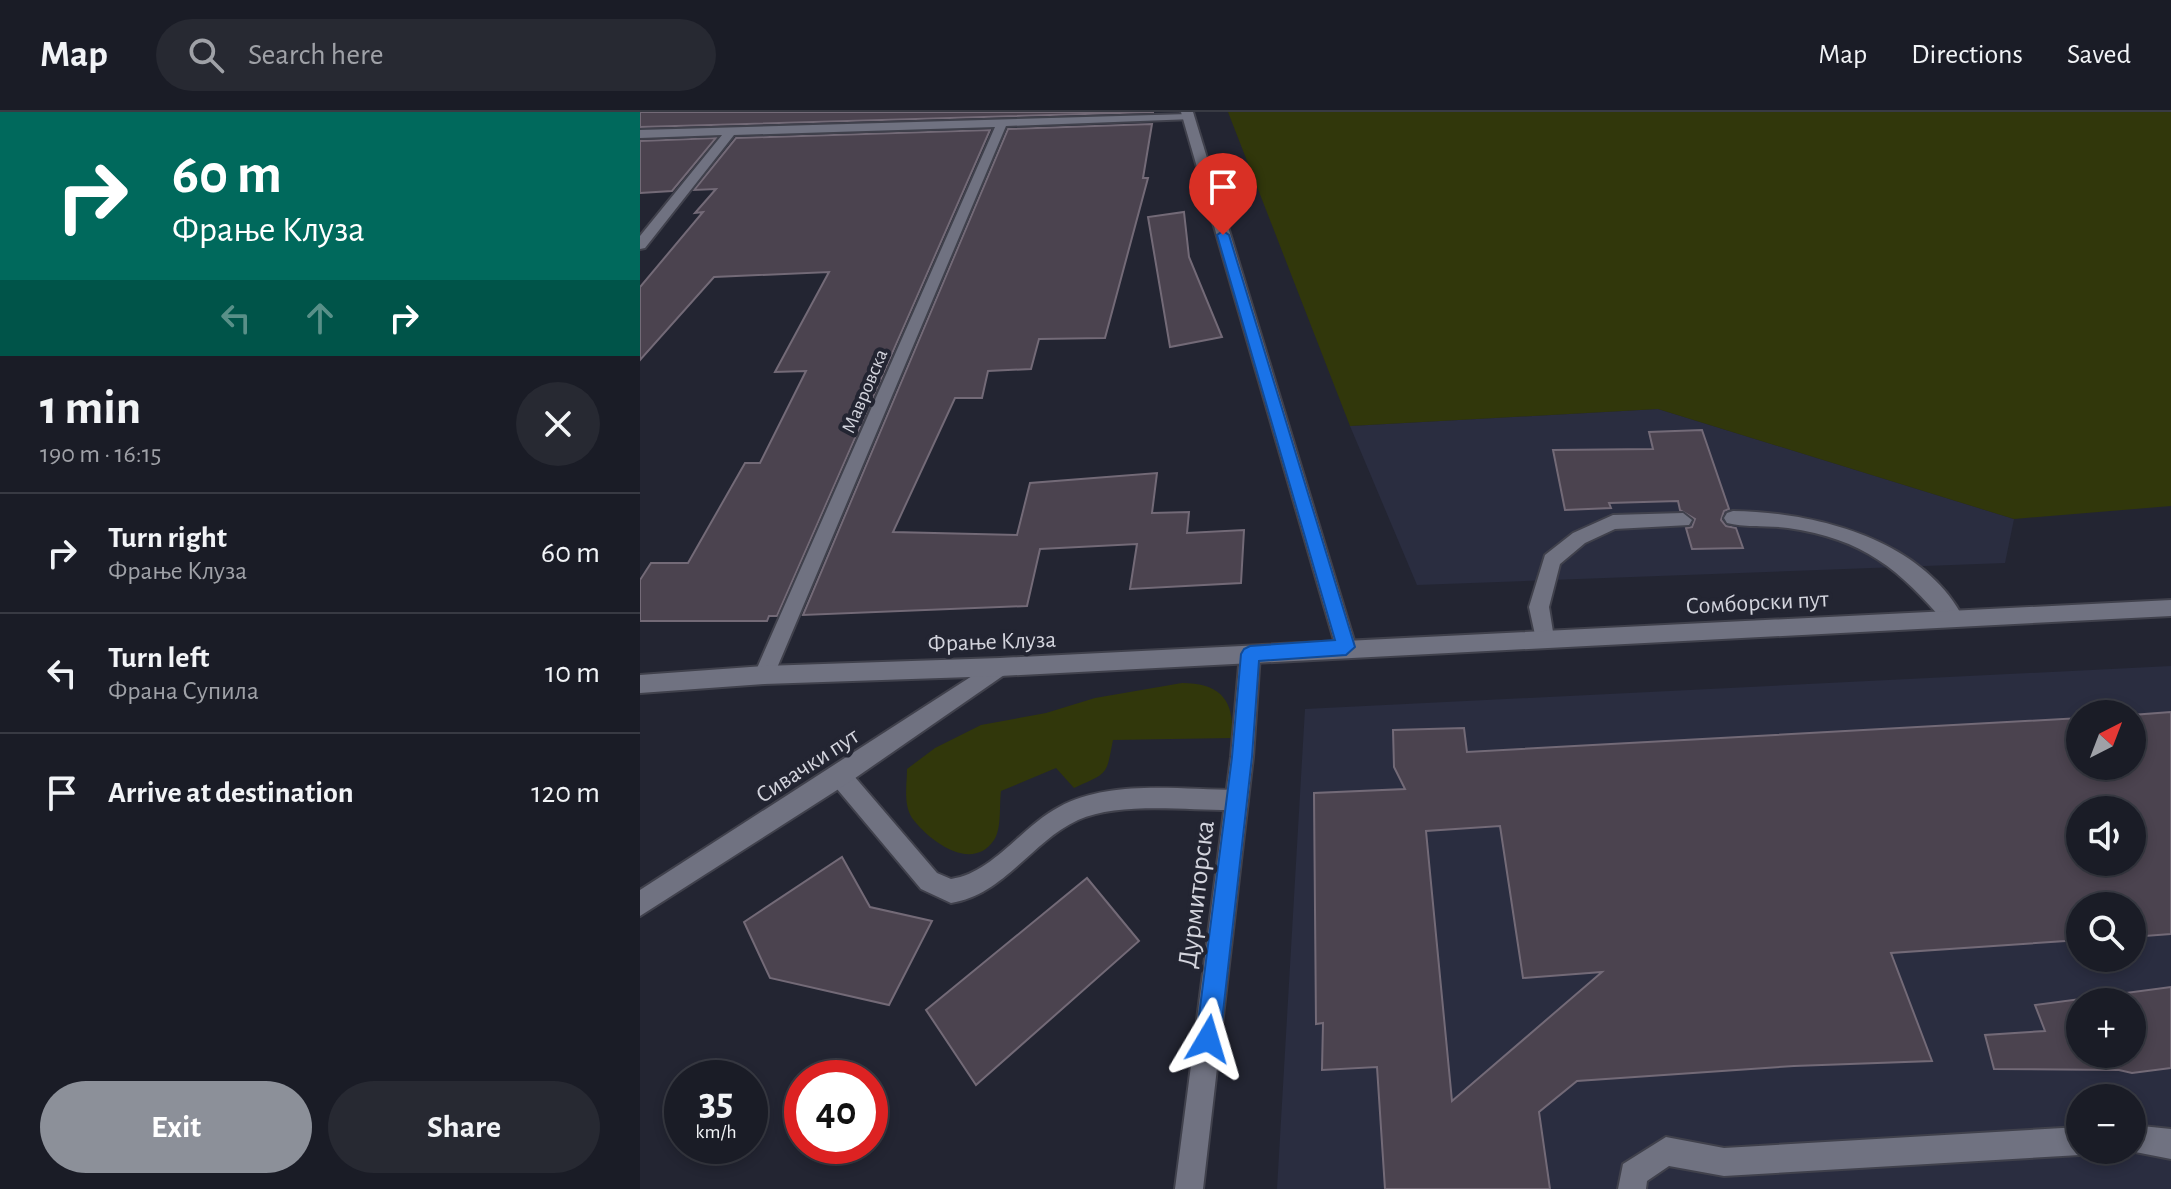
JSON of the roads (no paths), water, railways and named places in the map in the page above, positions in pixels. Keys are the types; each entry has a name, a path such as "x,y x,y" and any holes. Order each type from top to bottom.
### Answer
{"street":[{"path":"640,134 1188,114 1346,647"},
{"name":"Мавровска","path":"764,675 1002,123"},
{"path":"640,245 731,131"},
{"path":"1733,518 1764,517 1822,524 1874,547 1922,581 1954,619"},
{"path":"1544,638 1539,607 1552,560 1579,538 1613,522 1683,520"},
{"name":"Сомборски пут","path":"1346,647 2171,608"},
{"name":"Фрање Клуза","path":"640,684 764,675 1000,667 1346,647"},
{"name":"Дурмиторска","path":"1189,1189 1237,800 1250,654"},
{"name":"Сивачки пут","path":"640,904 840,776 1000,667"},
{"path":"840,776 929,881 950,891 962,891 980,880 1062,816 1078,808 1126,802 1237,800"},
{"path":"2146,1140 2171,1145"},
{"path":"1632,1189 1633,1174 1666,1151 1724,1162 2066,1142"}]}
